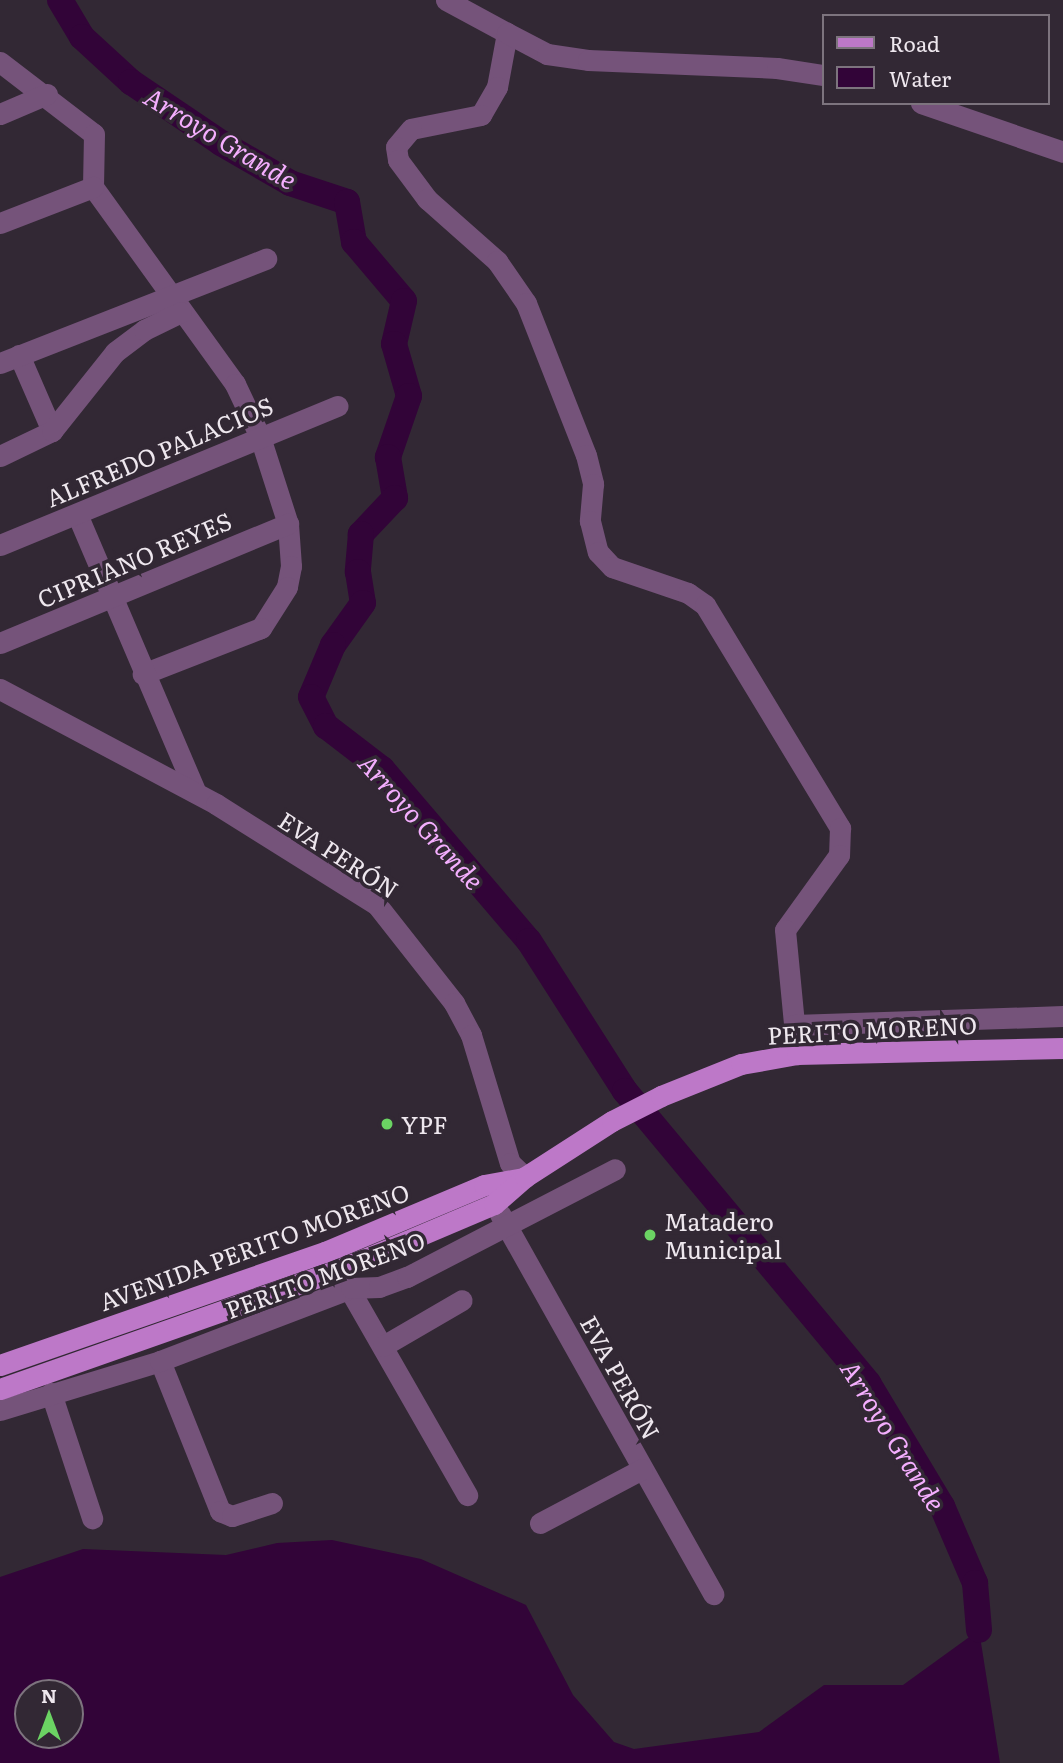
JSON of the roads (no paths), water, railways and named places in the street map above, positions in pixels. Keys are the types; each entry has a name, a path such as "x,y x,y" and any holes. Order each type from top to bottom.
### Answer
{"main road":[{"name":"PERITO MORENO","path":"612,1121 661,1096 741,1064 797,1054 1063,1048"},
{"name":"AVENIDA PERITO MORENO","path":"0,1389 336,1271 525,1177 612,1121"},
{"name":"AVENIDA PERITO MORENO","path":"0,1364 489,1194"}],"street":[{"path":"446,0 547,54 588,60 777,68 822,75"},
{"path":"507,33 497,87 481,115 411,128 396,147 398,160 427,199 497,261 526,303 586,455 593,484 590,521 598,552 612,567 688,593 705,605 839,828 842,841 839,855 785,930 797,1054"},
{"path":"0,62 47,94 94,134 93,187 235,384 260,437 288,524 291,566 287,587 261,628 143,674"},
{"path":"0,114 47,94"},
{"path":"927,105 1063,152"},
{"path":"0,223 93,187"},
{"path":"52,431 9,359 175,304 267,259"},
{"path":"0,456 52,431 115,352 175,304"},
{"name":"ALFREDO PALACIOS","path":"0,545 337,406"},
{"path":"77,514 196,793"},
{"name":"CIPRIANO REYES","path":"0,643 288,524"},
{"name":"EVA PERÓN","path":"0,690 196,793 377,905 397,925 454,1003 471,1035 510,1163 525,1177"},
{"path":"794,1025 1063,1016"},
{"name":"PERITO MORENO","path":"0,1410 160,1361 351,1288 379,1287 407,1277 615,1169"},
{"name":"EVA PERÓN","path":"489,1194 713,1594"},
{"path":"326,1252 336,1271 351,1288 467,1495"},
{"path":"383,1346 461,1300"},
{"path":"160,1361 220,1511 232,1516 272,1503"},
{"path":"51,1393 92,1518"},
{"path":"540,1523 642,1469"}],"water":[{"path":"332,1540 421,1559 526,1605 573,1695 614,1742 634,1749 759,1732 824,1685 903,1685 979,1630 1000,1763 0,1763 0,1577 83,1549 226,1555 277,1543"}],"waterway":[{"name":"Arroyo Grande","path":"60,0 82,37 131,82 221,143 290,183 347,202 354,242 404,301 394,344 409,396 388,457 395,498 361,534 358,572 363,603 333,645 311,697 326,726 382,769 529,941 625,1091 868,1383 942,1506 975,1583 979,1630"}],"place":[{"name":"YPF","path":"387,1124"},
{"name":"Matadero Municipal","path":"650,1235"}]}
